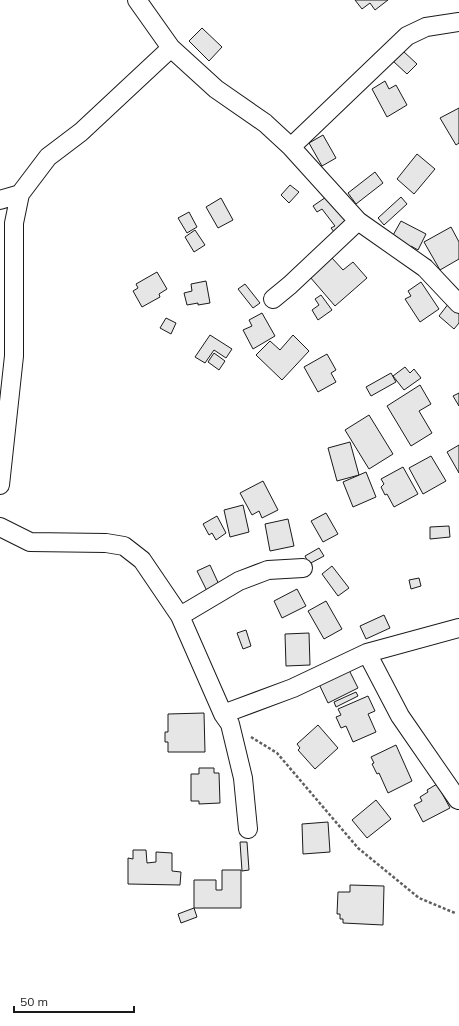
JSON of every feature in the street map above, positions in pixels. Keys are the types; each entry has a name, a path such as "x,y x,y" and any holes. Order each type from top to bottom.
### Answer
{"street":[{"path":"137,0 171,48 216,89 265,123 291,147 358,221 425,268 459,304"},
{"path":"291,147 407,36 426,26 459,22"},
{"path":"0,485 14,356 14,223 20,194 48,157 81,132 171,48"},
{"path":"0,200 20,194"},
{"path":"273,299 290,286 358,221"},
{"path":"0,527 30,542 106,543 124,546 142,560 180,616 226,719 243,778 248,829"},
{"path":"180,616 239,581 268,570 303,568"},
{"path":"226,719 367,653 459,628"},
{"path":"367,653 400,716 458,800"}],"path":[{"path":"226,719 277,753 358,848 419,898 455,913"}],"building":[{"path":"355,0 388,0 375,10 370,3 362,9"},
{"path":"202,28 222,47 209,61 189,41"},
{"path":"403,51 417,64 407,74 393,61"},
{"path":"385,81 389,89 396,85 407,105 387,117 372,89"},
{"path":"459,108 459,143 456,145 440,118"},
{"path":"323,135 336,158 322,166 309,143"},
{"path":"417,154 435,169 414,194 397,179"},
{"path":"375,172 383,183 356,204 348,193"},
{"path":"290,185 299,192 289,203 281,195"},
{"path":"329,195 349,223 335,233 331,228 335,226 322,209 317,212 313,206"},
{"path":"401,197 407,204 384,225 378,218"},
{"path":"221,198 233,220 218,228 206,207"},
{"path":"189,212 197,227 187,233 178,218"},
{"path":"401,221 426,234 418,250 411,246 408,252 392,237"},
{"path":"451,227 459,242 459,259 440,270 424,242"},
{"path":"195,230 205,245 194,252 185,237"},
{"path":"332,258 343,270 353,262 367,278 335,306 310,277"},
{"path":"157,272 167,289 159,294 160,297 142,307 133,291 138,288 136,284"},
{"path":"206,281 210,303 187,305 184,293 192,291 191,284"},
{"path":"421,282 439,309 420,322 405,299 411,296 408,291"},
{"path":"245,284 260,303 253,308 238,289"},
{"path":"321,295 332,310 318,320 312,310 319,305 315,299"},
{"path":"449,303 459,312 459,323 454,329 439,316"},
{"path":"262,313 275,336 253,349 243,330 252,326 249,320"},
{"path":"166,318 176,323 171,334 160,328"},
{"path":"210,335 232,349 226,358 214,350 205,363 195,357"},
{"path":"293,335 309,351 282,380 256,355 270,341 280,350"},
{"path":"214,353 225,361 219,370 208,362"},
{"path":"327,354 336,370 331,373 336,382 318,392 304,367"},
{"path":"405,367 410,373 414,369 421,378 404,390 393,376"},
{"path":"391,373 396,382 371,396 366,387"},
{"path":"420,385 431,404 419,411 432,433 411,446 387,406"},
{"path":"459,393 459,406 453,396"},
{"path":"369,415 393,454 369,469 345,430"},
{"path":"350,442 359,475 337,481 328,448"},
{"path":"459,445 459,473 447,452"},
{"path":"431,456 446,481 423,494 409,468"},
{"path":"403,467 418,494 394,507 387,494 385,495 381,487 384,484 381,479"},
{"path":"366,472 376,497 353,507 343,482"},
{"path":"263,481 278,510 262,518 259,511 252,515 240,493"},
{"path":"243,505 249,532 230,537 224,510"},
{"path":"326,513 338,534 323,542 311,521"},
{"path":"217,516 226,533 216,540 212,533 209,535 203,524"},
{"path":"288,519 294,546 270,551 265,524"},
{"path":"449,526 450,537 430,539 430,527"},
{"path":"319,548 324,556 309,564 305,556"},
{"path":"210,565 221,589 209,595 197,571"},
{"path":"332,566 349,588 338,596 322,574"},
{"path":"419,578 421,586 411,589 409,580"},
{"path":"297,589 306,606 282,618 274,601"},
{"path":"326,601 342,629 324,639 308,611"},
{"path":"384,615 390,628 366,639 360,626"},
{"path":"246,630 251,646 243,649 237,633"},
{"path":"309,633 310,665 286,666 285,634"},
{"path":"348,668 358,688 328,703 318,682"},
{"path":"356,692 358,696 336,707 334,702"},
{"path":"368,696 375,711 368,714 376,732 353,742 346,726 341,728 336,717 341,715 338,709"},
{"path":"204,713 205,752 168,752 168,742 165,742 165,732 168,732 168,714"},
{"path":"318,725 338,748 315,769 298,750 300,748 297,744"},
{"path":"396,745 412,781 388,793 379,773 377,774 372,764 374,763 371,757"},
{"path":"199,768 214,768 214,773 219,773 220,803 199,804 199,801 191,801 191,774 199,774"},
{"path":"437,784 450,808 423,822 414,805 422,801 420,797 428,792 427,790"},
{"path":"376,800 391,819 367,838 352,820"},
{"path":"328,822 330,852 303,854 302,824"},
{"path":"240,842 247,842 249,870 242,871"},
{"path":"133,850 146,850 147,863 156,862 156,852 172,853 172,871 181,872 180,885 128,884 128,858 133,859"},
{"path":"222,870 241,870 241,908 194,908 194,880 216,880 216,890 222,890"},
{"path":"350,885 384,886 383,925 343,923 343,919 340,919 340,914 337,914 338,892 350,892"},
{"path":"194,908 197,917 181,923 178,914"}]}
